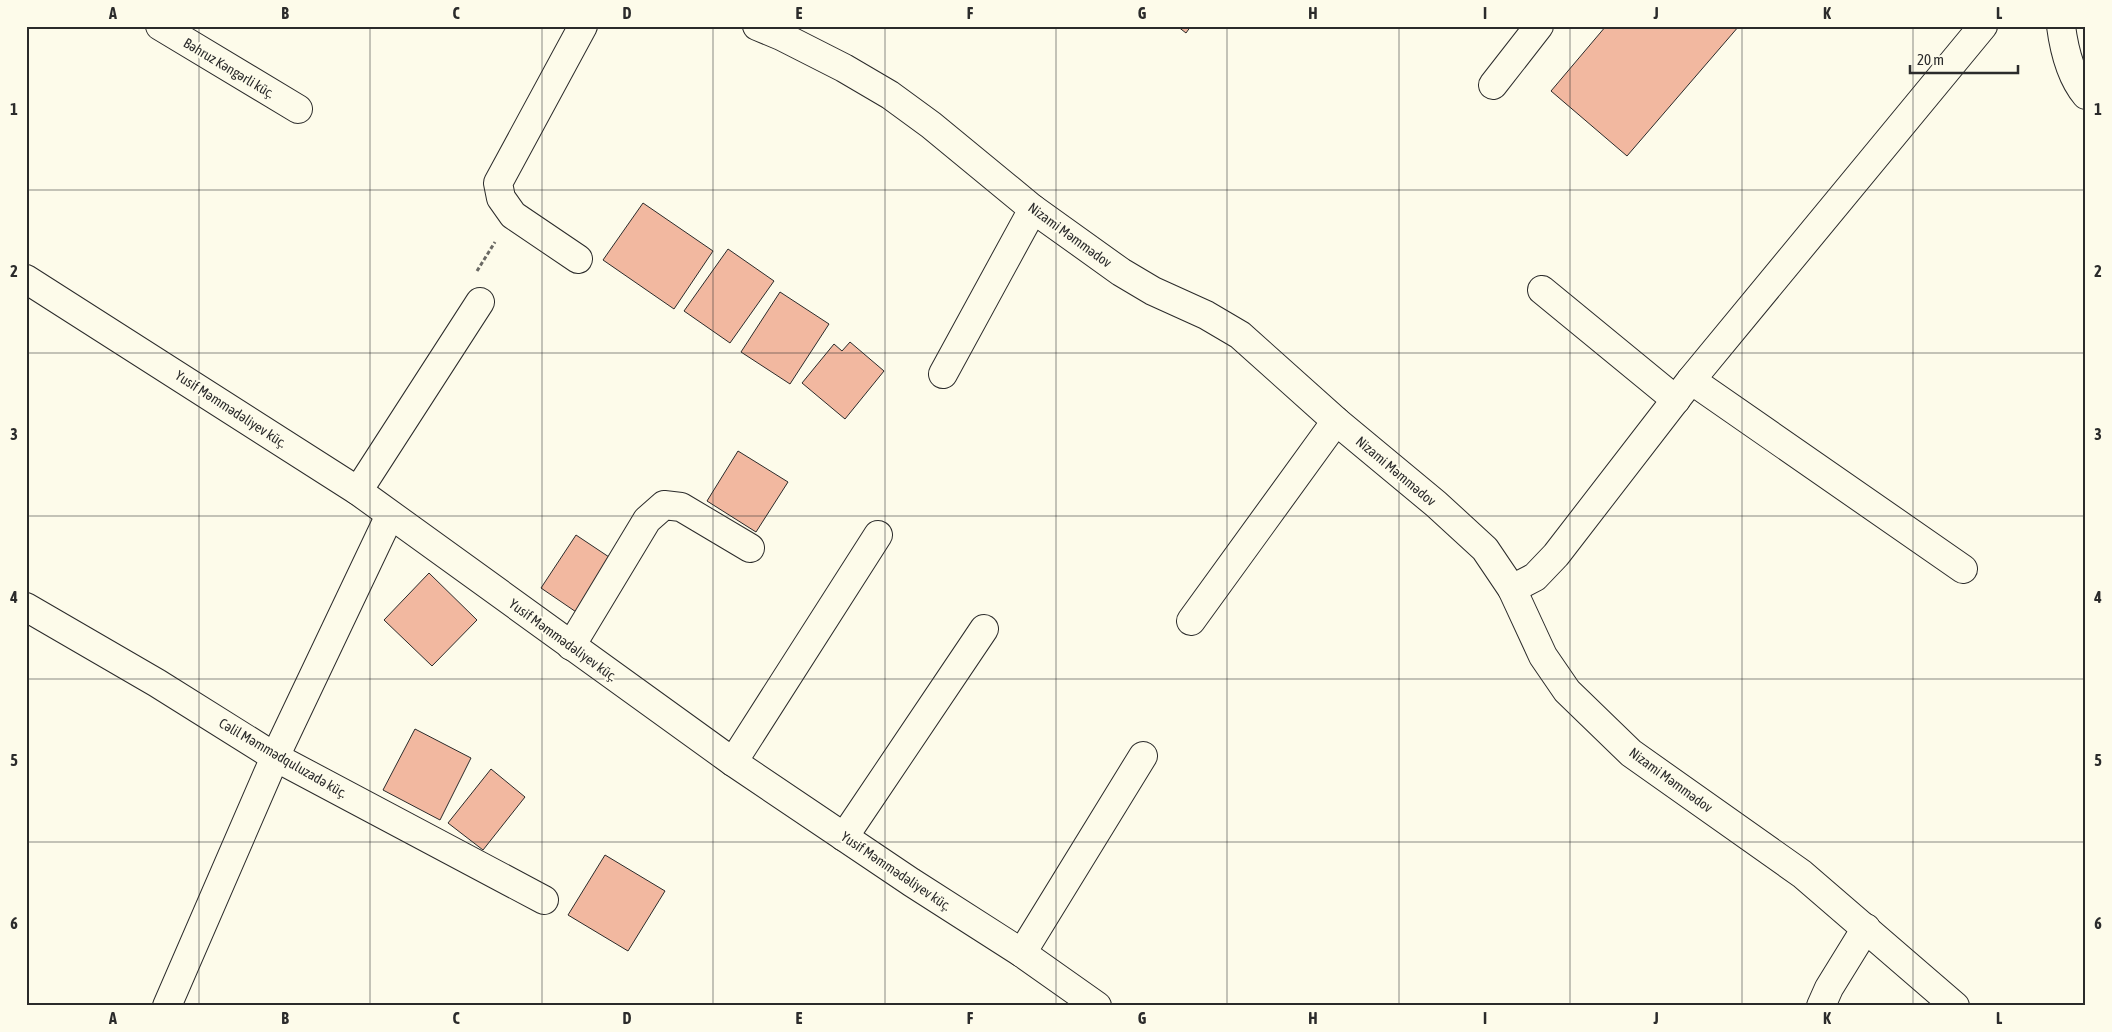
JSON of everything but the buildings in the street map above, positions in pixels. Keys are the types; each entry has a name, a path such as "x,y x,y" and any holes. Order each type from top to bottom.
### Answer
{"street":[{"name":"Bəhruz Kəngərli küç.","path":"160,26 298,109"},
{"path":"578,259 513,215 502,198 498,183 582,26"},
{"name":"Nizami Məmmədov","path":"757,26 844,68 890,95 931,125 1033,209 1121,272 1153,291 1206,315 1240,335 1336,421 1436,504 1485,549 1512,589 1543,656 1567,691 1631,753 1802,874 1956,1006"},
{"path":"1494,84 1539,26"},
{"path":"1512,589 1535,577 1556,555 1683,390 1983,26"},
{"path":"2061,26 2064,47 2081,89 2086,95"},
{"path":"943,374 1033,209"},
{"name":"Yusif Məmmədəliyev küç.","path":"26,278 358,492 733,762 911,882 1022,953 1097,1006"},
{"path":"1542,290 1683,390 1963,569"},
{"path":"358,492 480,302"},
{"path":"1191,621 1336,421"},
{"path":"571,646 647,520 664,505 681,507 750,548"},
{"path":"168,1006 275,757 390,515"},
{"path":"733,762 878,535"},
{"name":"Cəlil Məmmədquluzadə küç.","path":"26,608 157,683 275,757 544,900"},
{"path":"844,837 984,629"},
{"path":"1022,953 1142,756"},
{"path":"1821,1006 1829,988 1866,928"}],"path":[{"path":"480,302 469,293 469,283 513,215"}]}
